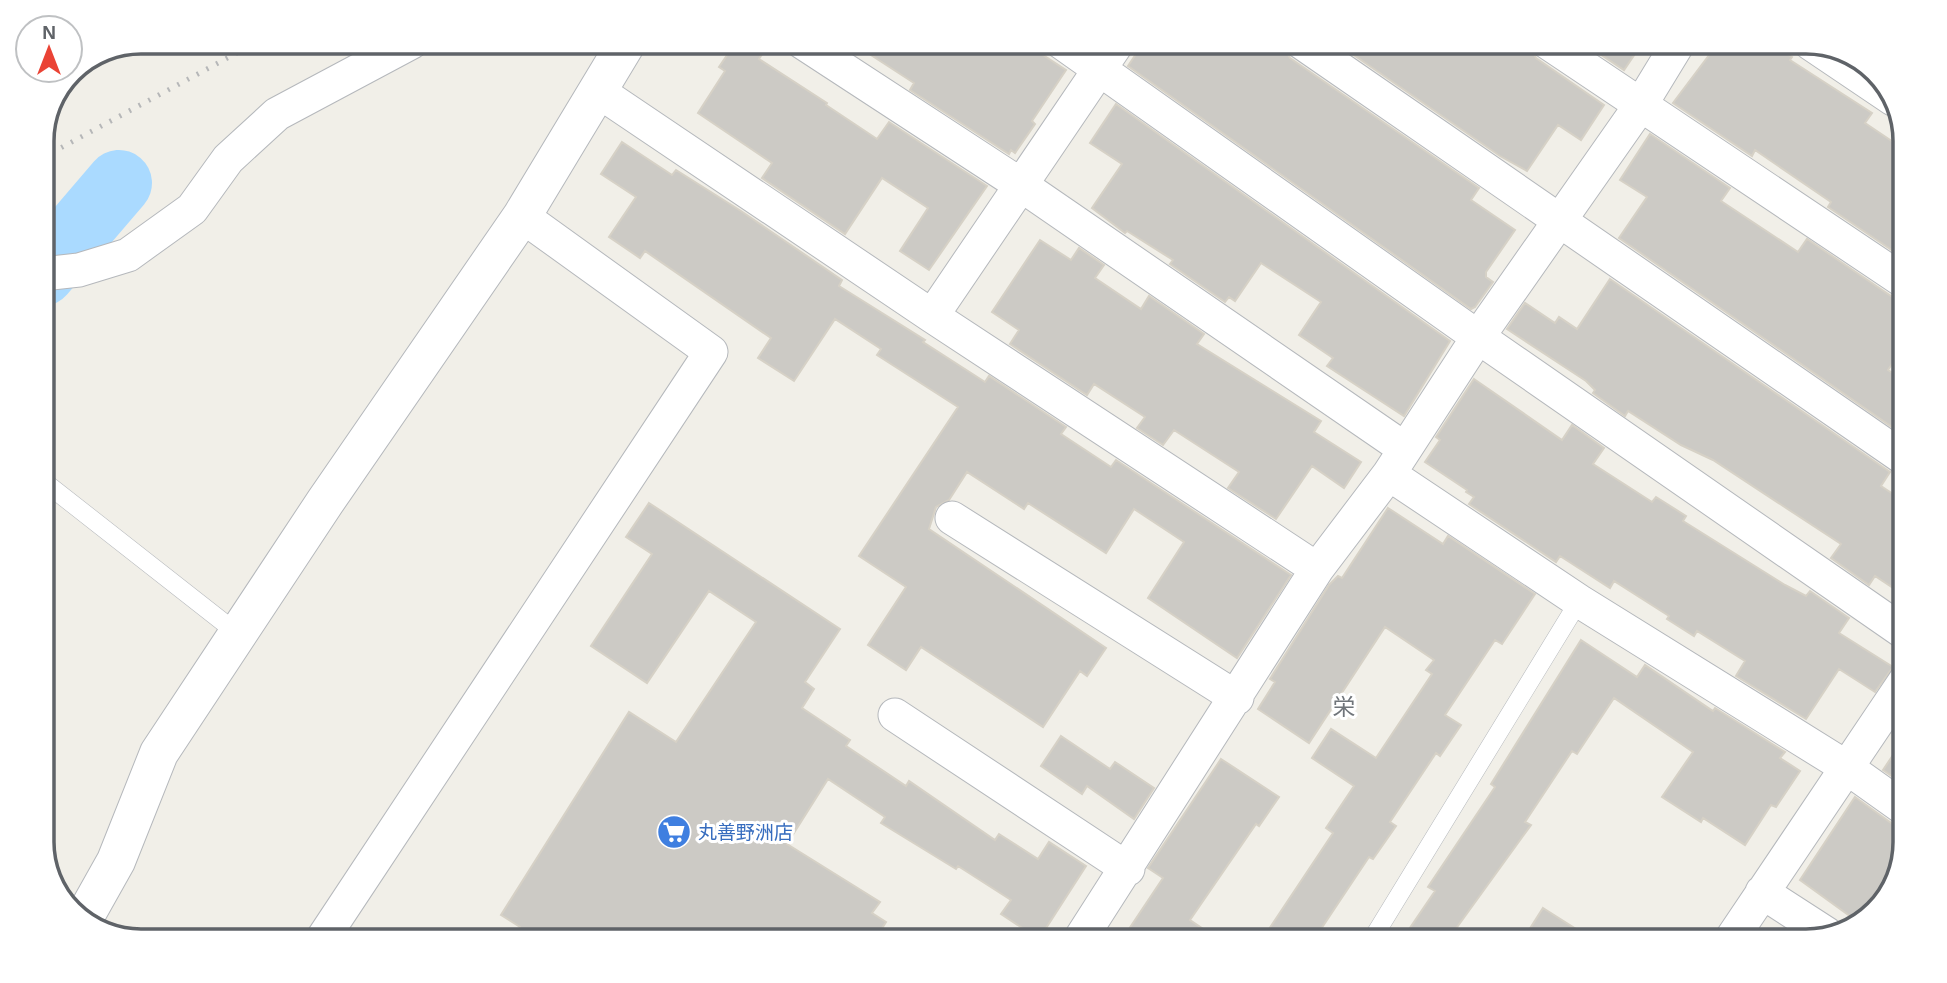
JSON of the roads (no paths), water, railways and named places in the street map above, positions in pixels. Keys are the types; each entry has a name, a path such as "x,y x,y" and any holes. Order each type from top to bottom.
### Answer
{"street":[{"path":"54,273 79,270 128,255 192,209 228,159 276,114 389,54"},
{"path":"88,910 116,862 159,754 237,633 522,216 620,54"},
{"path":"820,54 1021,185 1397,462 1579,601 1846,767 1893,800"},
{"path":"1319,54 1893,450"},
{"path":"1564,54 1893,274"},
{"path":"1087,929 1128,869 1317,569 1397,462 1478,337 1640,106 1672,54"},
{"path":"932,316 1109,55 1478,337 1893,625"},
{"path":"1834,59 1872,85"},
{"path":"598,91 932,316 1317,569"},
{"path":"329,929 711,352 522,216"},
{"path":"952,518 1237,698"},
{"path":"1738,929 1893,698"},
{"path":"895,715 1128,869"},
{"path":"1762,892 1818,928"}],"lane":[{"path":"54,490 237,633"},
{"path":"1378,929 1579,601"}],"waterway":[{"path":"54,259 119,183"}],"railway":[{"path":"54,152 235,54"}],"place":[{"name":"丸善野洲店","path":"674,832"}],"district":[{"name":"栄","path":"1344,707"}]}
